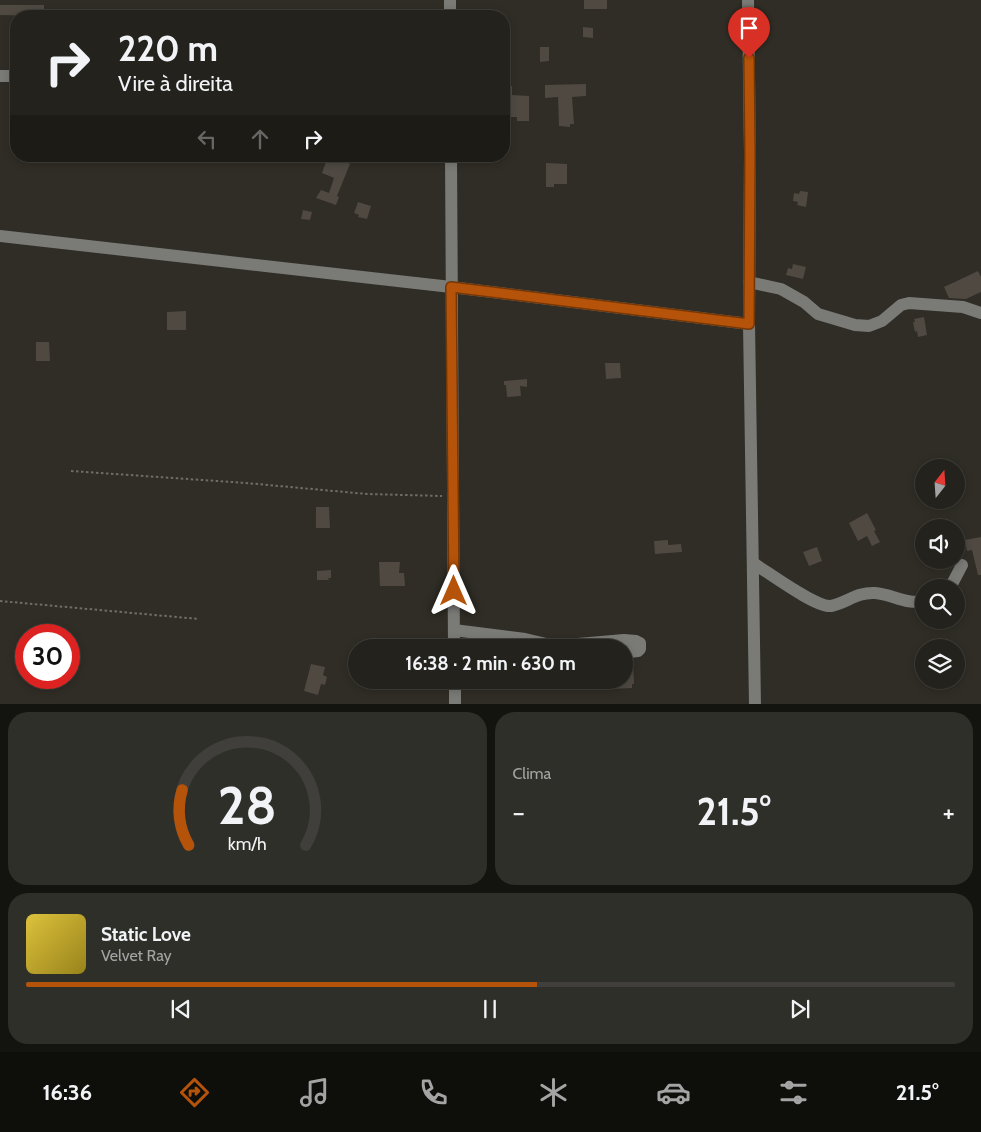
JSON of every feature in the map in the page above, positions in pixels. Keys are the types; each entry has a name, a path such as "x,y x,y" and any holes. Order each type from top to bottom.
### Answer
{"street":[{"path":"748,0 750,154 749,324 755,704"},
{"path":"450,162 454,639"},
{"path":"0,236 451,287 749,324"},
{"path":"749,282 781,289 804,302 818,314 855,325 869,326 882,321 901,305 909,303 963,307 981,313"},
{"path":"753,563 805,596 823,605 830,606 858,594 868,592 883,593 915,602"},
{"path":"454,630 525,639"},
{"path":"633,641 640,643 638,652 633,652"},
{"path":"455,689 455,704"}],"path":[{"path":"71,471 236,482 367,494 441,496 454,493"},
{"path":"0,601 198,619"}],"building":[{"path":"584,0 607,0 607,9 584,9"},
{"path":"0,5 44,5 44,10 10,10 10,15 0,15"},
{"path":"583,27 593,28 593,38 583,37"},
{"path":"540,47 549,47 549,61 540,62"},
{"path":"586,84 586,96 572,97 574,124 570,124 570,127 559,126 558,97 545,98 545,85"},
{"path":"510,86 512,86 512,95 529,96 529,121 517,121 517,117 510,117"},
{"path":"326,162 346,162 350,164 337,196 339,197 336,205 316,198 321,190 329,193 334,178 322,173"},
{"path":"546,163 567,164 567,184 554,184 554,187 546,187"},
{"path":"800,191 808,192 806,207 797,205 798,202 793,201 794,193 799,194"},
{"path":"358,202 371,206 367,219 358,217 359,215 354,213"},
{"path":"303,210 312,212 310,220 301,219"},
{"path":"793,264 806,267 803,279 786,275 788,268 792,269"},
{"path":"978,271 981,277 981,292 966,299 949,298 944,287"},
{"path":"186,311 186,330 167,330 167,312"},
{"path":"924,317 927,335 918,337 913,322 915,322 914,319"},
{"path":"36,342 49,342 50,361 36,361"},
{"path":"605,363 620,363 621,378 606,379"},
{"path":"527,379 527,387 520,386 521,396 507,397 504,381"},
{"path":"316,507 329,507 330,528 316,528"},
{"path":"867,513 880,542 872,546 867,536 858,541 849,523"},
{"path":"981,537 981,575 978,575 972,550 967,551 965,540"},
{"path":"668,540 668,545 681,544 682,552 655,554 654,541"},
{"path":"817,547 822,561 809,566 803,552"},
{"path":"379,562 400,562 399,573 404,573 405,586 380,586"},
{"path":"331,570 331,578 328,578 329,580 317,580 317,571"},
{"path":"311,664 325,667 323,675 327,677 325,685 321,684 318,695 304,691"}],"route":[{"path":"454,591 451,287 749,324 749,58"}]}
